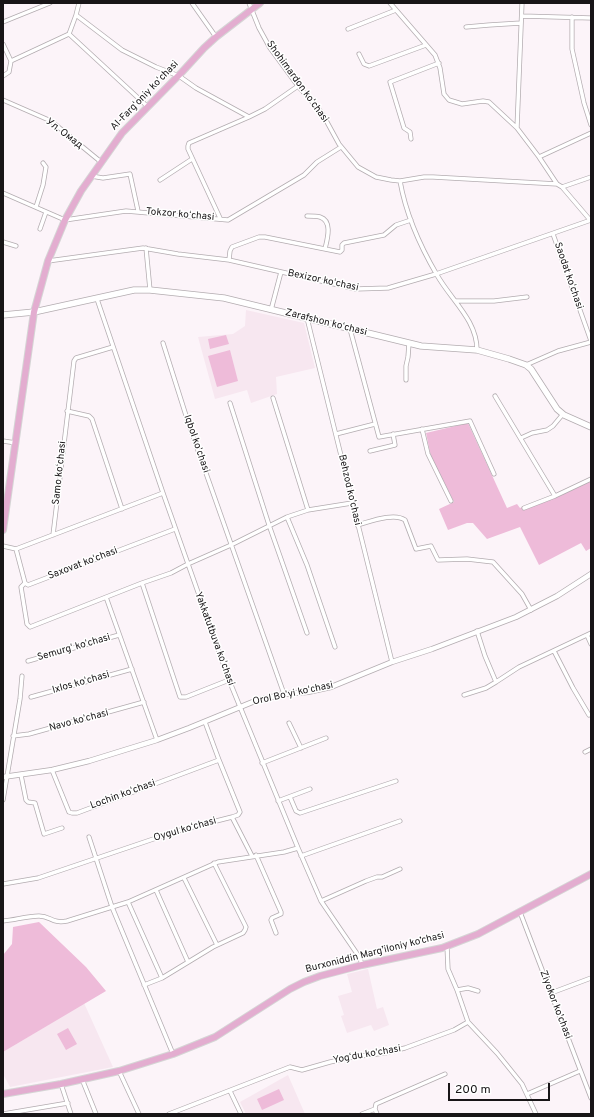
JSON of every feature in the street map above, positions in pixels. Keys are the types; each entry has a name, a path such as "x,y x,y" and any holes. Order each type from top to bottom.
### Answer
{"main road":[{"name":"Al-Fargʻoniy koʻchasi","path":"3,530 34,312 48,262 66,220 81,190 122,133 216,37 250,6 260,3"},
{"name":"Zarafshon koʻchasi","path":"3,316 34,312 97,299 123,291 150,290 224,298 421,346 477,350 526,365"},
{"path":"526,365 531,368 557,409 563,414 591,427"},
{"name":"Burxoniddin Marg’iloniy ko’chasi","path":"3,1094 82,1080 119,1071 173,1054 215,1037 297,985 320,976 362,965 447,946 478,934 591,874"}],"street":[{"path":"3,22 50,3"},
{"path":"11,61 69,34 79,3"},
{"path":"192,3 216,37"},
{"path":"390,3 426,45 439,63 444,94 449,100 462,104 483,101 489,102 517,128 558,184 591,221"},
{"path":"517,128 522,3"},
{"name":"Shohimardon koʻchasi","path":"250,6 259,28 270,48 298,86 322,114 341,147 353,162 363,171 382,179 400,181 433,177 558,184"},
{"path":"348,29 396,10"},
{"path":"76,15 122,50 156,68 178,76 196,88 248,117"},
{"path":"522,16 591,18"},
{"path":"572,17 572,49 584,103 591,125"},
{"path":"466,27 488,24 521,23"},
{"path":"69,34 148,107"},
{"path":"3,44 11,61 9,72 3,76"},
{"path":"359,54 364,64 369,66 426,45"},
{"path":"411,139 410,132 404,128 390,82 439,63"},
{"path":"220,218 206,185 192,159 188,146 189,143 265,109 298,86"},
{"name":"Ул. Омад","path":"3,100 51,122 101,162"},
{"path":"539,157 591,133"},
{"name":"Tokzor koʻchasi","path":"66,220 126,211 138,211 228,220 304,175 317,162 341,147"},
{"path":"160,180 192,159"},
{"path":"36,207 43,185 46,167 43,163"},
{"path":"91,176 104,178 130,174 138,211"},
{"path":"562,188 591,177"},
{"path":"400,181 417,238 436,274 456,301 473,329 477,350"},
{"path":"3,194 66,220"},
{"path":"40,229 46,212"},
{"path":"307,216 321,218 327,224 326,250"},
{"path":"228,260 232,247 259,237 326,250 341,251 344,243 384,235 396,225 411,220"},
{"name":"Bexizor koʻchasi","path":"48,262 134,248 146,248 178,254 228,260 356,289 388,288 436,274 591,221"},
{"name":"Saodat koʻchasi","path":"553,234 590,333 591,342"},
{"path":"3,242 16,246"},
{"path":"146,248 150,290"},
{"path":"271,310 281,272"},
{"path":"456,301 494,301 527,297"},
{"name":"Yakkatutbuva koʻchasi","path":"97,299 175,529 239,707 301,856 321,900 360,958 362,965"},
{"name":"Behzod koʻchasi","path":"307,318 392,662"},
{"path":"350,329 379,437 470,421 494,474"},
{"path":"526,365 558,351 591,342"},
{"name":"Iqbol koʻchasi","path":"163,343 189,425 284,694"},
{"path":"406,380 409,343"},
{"name":"Samo koʻchasi","path":"53,535 74,359 113,347"},
{"path":"495,396 555,496"},
{"path":"273,398 308,510"},
{"path":"230,403 307,633"},
{"path":"67,411 89,416 92,419 122,509"},
{"path":"521,438 532,433 547,430 553,426 563,414"},
{"path":"336,434 375,424"},
{"path":"422,429 428,454 451,501"},
{"path":"370,451 395,445 393,434"},
{"path":"3,441 16,443"},
{"path":"524,508 555,496 591,479"},
{"path":"3,546 16,549 163,493"},
{"path":"16,549 25,583 21,587 27,624 30,627 171,573 287,517 308,510 352,503"},
{"path":"287,517 335,646"},
{"path":"357,525 384,518 402,518 405,520 416,549 431,546 438,560 467,559 494,562 522,594 531,610"},
{"name":"Saxovat koʻchasi","path":"25,583 28,585 175,529"},
{"name":"Orol Boʻyi koʻchasi","path":"5,777 52,770 89,761 157,740 205,722 239,707 270,697 308,692 331,687 392,662 432,649 531,610 557,596 591,574"},
{"path":"142,583 180,697 186,697 229,680"},
{"path":"106,597 157,740"},
{"path":"477,631 485,656 496,682"},
{"path":"464,695 486,688 519,667 591,633"},
{"name":"Semurgʻ koʻchasi","path":"28,661 119,635"},
{"path":"587,635 591,644"},
{"path":"554,650 573,688 589,715"},
{"name":"Ixlos koʻchasi","path":"30,697 132,669"},
{"path":"3,800 5,777 20,699 22,676"},
{"name":"Navo koʻchasi","path":"13,736 29,734 144,702"},
{"path":"205,722 239,810 239,814 232,817 254,856 281,913 271,919 276,933"},
{"path":"289,724 301,748"},
{"path":"262,763 326,738"},
{"path":"585,752 591,749"},
{"name":"Lochin koʻchasi","path":"52,770 68,810 72,813 219,760"},
{"path":"21,775 26,800 28,802 35,803 44,833 46,834 62,828"},
{"path":"290,797 296,811 300,813 396,782"},
{"path":"278,801 310,789"},
{"name":"Oygul koʻchasi","path":"3,884 34,879 177,831 232,817"},
{"path":"301,856 400,821"},
{"path":"89,837 112,907 173,1054"},
{"path":"3,921 41,916 61,922 128,902 184,878 214,863 284,852 298,848"},
{"path":"144,986 162,978 188,962 243,933 246,929 214,863"},
{"path":"321,900 366,881 377,877 382,877 400,869"},
{"path":"184,878 217,946"},
{"path":"156,890 188,962"},
{"path":"128,902 162,978"},
{"name":"Ziyokor ko'chasi","path":"520,912 580,1070 589,1087 591,1098"},
{"path":"447,946 448,969 468,1022 497,1053 522,1084 536,1114"},
{"path":"551,993 591,978"},
{"path":"457,990 468,988 478,991"},
{"name":"Yogʻdu koʻchasi","path":"230,1091 290,1067 302,1070 310,1069 330,1062 353,1057 385,1053 405,1048 454,1030 468,1022"},
{"path":"526,1094 580,1070"},
{"path":"119,1071 139,1114"},
{"path":"377,1114 375,1109 376,1104 445,1074"},
{"path":"82,1080 96,1114"},
{"path":"61,1084 71,1114"},
{"path":"170,1114 230,1091 241,1114"},
{"path":"3,1114 68,1103"},
{"path":"362,1114 375,1109"}],"shaded area":[{"path":"246,310 304,323 315,368 276,377 277,394 251,403 247,390 215,399 198,337 233,334 245,326"},
{"path":"226,335 229,344 210,349 208,339"},
{"path":"230,350 238,381 217,387 208,356"},
{"path":"468,423 507,508 517,504 520,508 591,480 591,548 586,551 581,543 539,565 520,527 487,539 473,523 467,523 448,530 439,509 454,502 431,457 426,433"},
{"path":"39,922 86,967 106,991 3,1052 3,955 12,944 13,927"},
{"path":"368,969 377,1009 383,1007 389,1025 374,1031 371,1025 347,1033 341,1016 344,1015 338,996 352,992 347,974"},
{"path":"84,1003 113,1067 10,1087 3,1074 3,1052"},
{"path":"68,1028 77,1044 66,1050 57,1034"},
{"path":"288,1075 305,1114 246,1114 240,1102"},
{"path":"279,1089 284,1100 262,1110 257,1099"}]}
